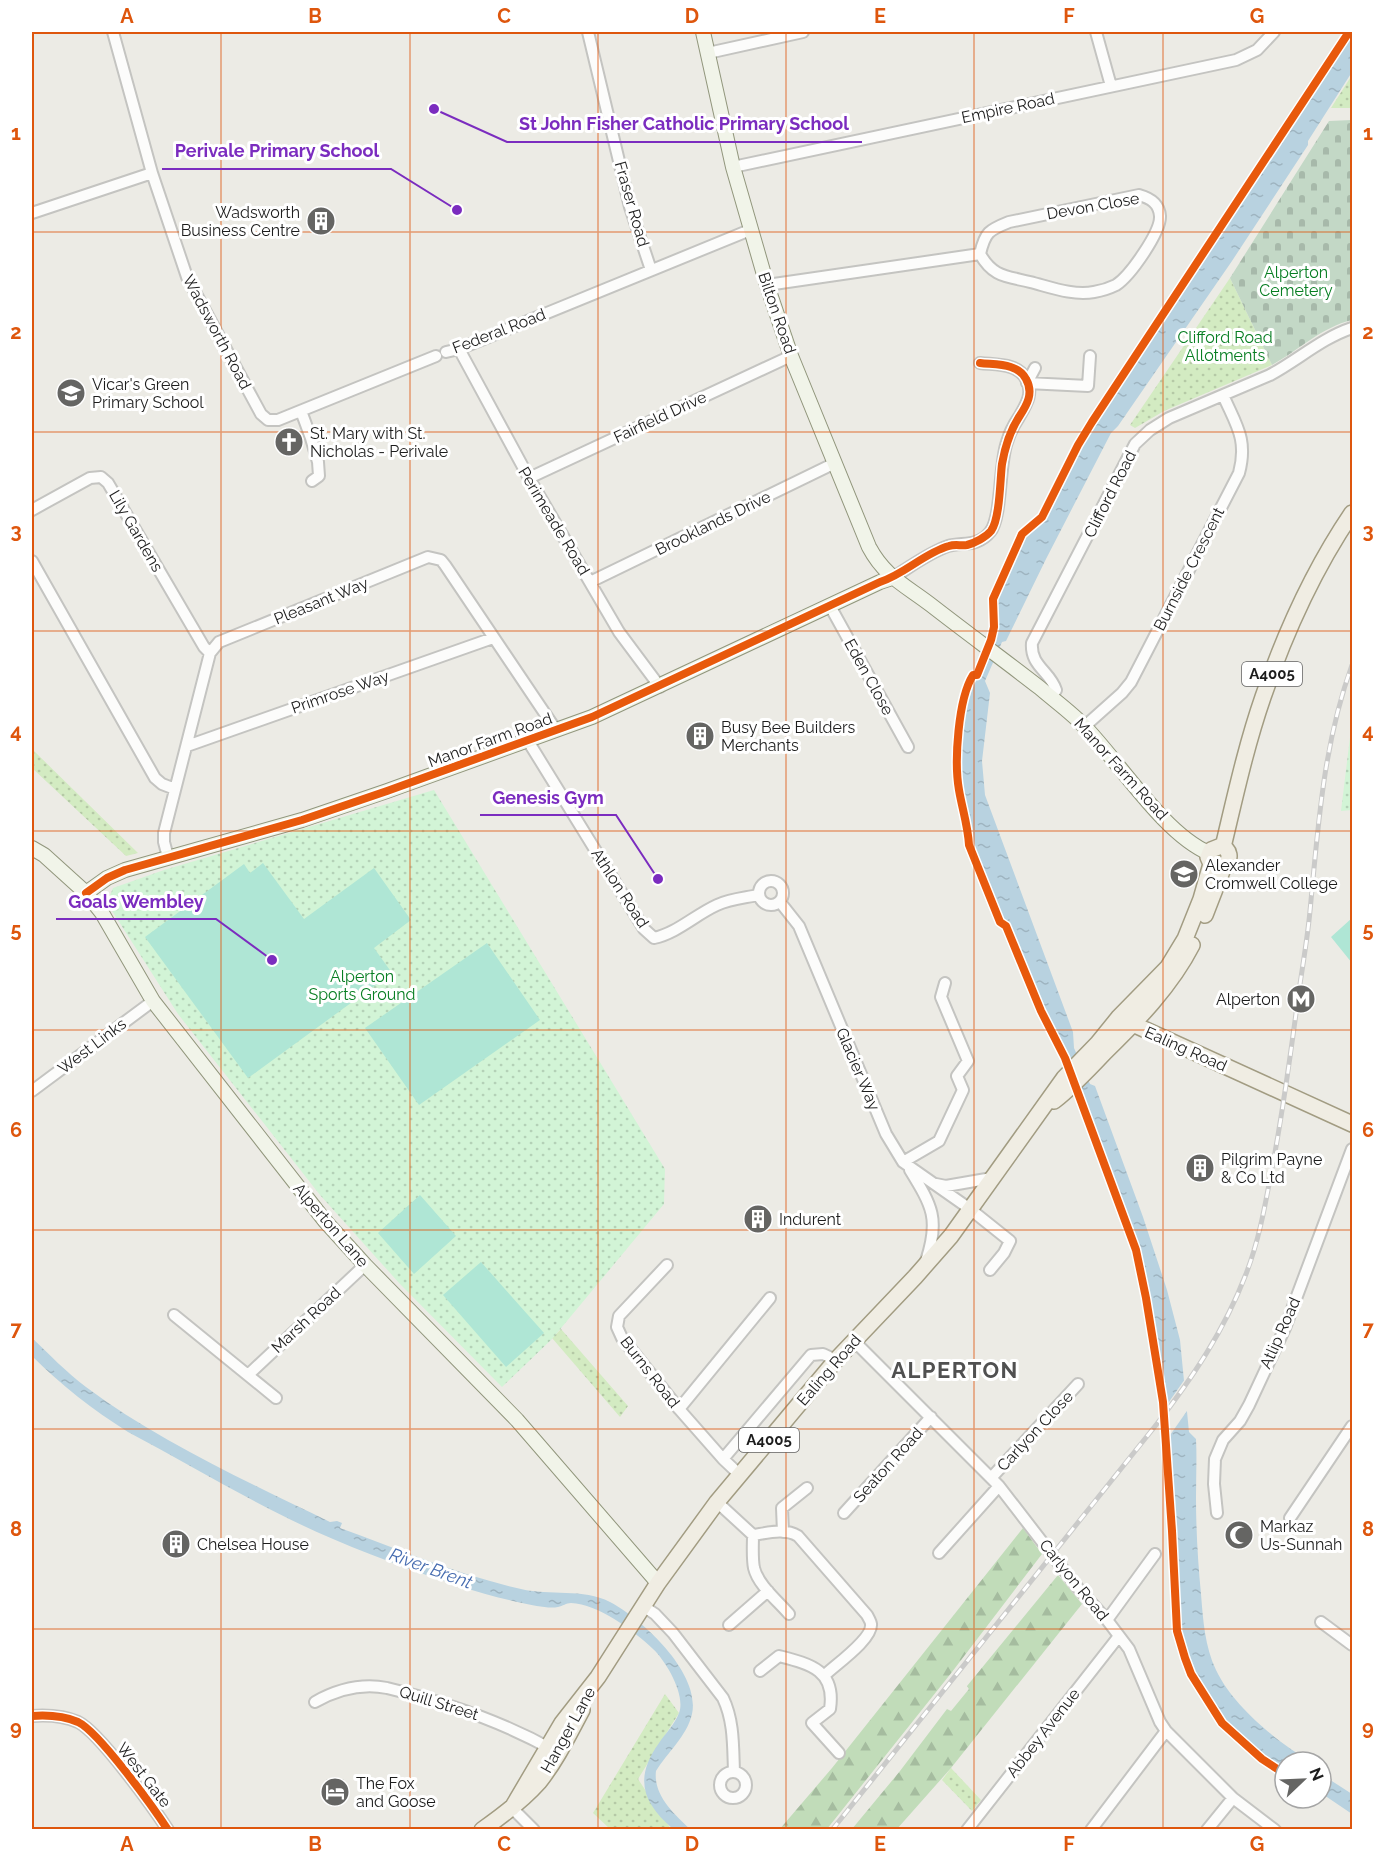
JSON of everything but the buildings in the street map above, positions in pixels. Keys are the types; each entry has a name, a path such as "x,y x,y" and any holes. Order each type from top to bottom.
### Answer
{"main road":[{"name":"A4005","path":"1126,1021 1177,972 1192,946 1259,709 1285,638 1317,572 1353,513"},
{"name":"Ealing Road","path":"1086,1063 1098,1043 1126,1021"},
{"name":"Ealing Road","path":"624,1638 658,1583 717,1502 836,1360 951,1236 1042,1110 1126,1021"},
{"name":"Ealing Road","path":"1126,1021 1353,1124"},
{"name":"Hanger Lane","path":"482,1830 512,1808 539,1782 553,1750 624,1638"}],"street":[{"name":"Wadsworth Road","path":"113,32 152,173 187,277 261,414 268,420"},
{"name":"Fraser Road","path":"588,32 630,207 651,270"},
{"name":"Bilton Road","path":"703,32 733,167 750,230 791,357 869,547 882,568 892,578"},
{"path":"708,53 802,32"},
{"path":"1096,32 1110,86"},
{"name":"Empire Road","path":"733,167 1236,60 1257,50 1274,32"},
{"path":"32,213 152,173"},
{"name":"Devon Close","path":"1139,195 1150,198 1158,206 1160,217 1158,227 1130,271 1115,285 1093,292 1071,292 997,274 980,254 983,239 992,229 1009,222 1139,195"},
{"name":"Federal Road","path":"268,420 278,420 302,411 750,230"},
{"path":"767,285 980,254"},
{"name":"Clifford Road","path":"1051,698 1056,690 1035,661 1031,652 1032,643 1135,444 1150,430 1169,418 1278,370 1319,343 1353,327"},
{"name":"Perimeade Road","path":"459,349 529,478 619,632 660,687"},
{"path":"1028,383 1088,386 1090,356"},
{"name":"Fairfield Drive","path":"529,478 791,357"},
{"path":"892,578 940,550 949,546 967,545 990,533 995,524 1007,441 1028,402 1030,389 1026,378 1018,369 1006,366 987,367"},
{"path":"1028,383 1035,368"},
{"name":"Burnside Crescent","path":"1085,726 1131,682 1239,472 1243,457 1242,440 1223,395"},
{"path":"302,411 318,462 319,476 312,481"},
{"name":"Brooklands Drive","path":"590,582 835,463"},
{"name":"Lily Gardens","path":"32,510 90,478 100,477 108,483 204,647 210,653"},
{"name":"Pleasant Way","path":"210,653 219,642 428,557 441,560 445,565 556,730"},
{"path":"32,561 155,778 162,784 175,789"},
{"name":"Manor Farm Road","path":"86,893 107,878 125,870 302,820 592,717 892,578 913,591 1013,667 1085,726 1156,810 1178,832 1200,849 1217,857"},
{"name":"Eden Close","path":"830,606 908,747"},
{"name":"Primrose Way","path":"187,746 493,638"},
{"path":"168,857 164,833 210,653"},
{"name":"Athlon Road","path":"528,741 644,929 654,938 665,936 725,901 758,895"},
{"name":"Alperton Lane","path":"32,848 44,855 86,893 109,925 153,1000 325,1221 517,1420 658,1583"},
{"path":"766,881 774,881 782,887 783,896 774,906 761,902 758,895 761,885 766,881"},
{"name":"Glacier Way","path":"780,902 799,926 886,1134 905,1164 970,1209 1010,1241 1004,1253 990,1270"},
{"path":"924,1267 933,1235 933,1217 925,1197 905,1164 939,1141 963,1090 957,1077 968,1061 941,997 945,982"},
{"name":"West Links","path":"32,1091 153,1000"},
{"name":"Atlip Road","path":"1217,1513 1214,1484 1215,1459 1222,1440 1239,1421 1249,1405 1285,1328 1353,1149"},
{"path":"930,1182 946,1186 992,1178"},
{"name":"Marsh Road","path":"248,1375 365,1265"},
{"name":"Burns Road","path":"667,1265 619,1316 617,1327 622,1338 679,1409 740,1475"},
{"path":"679,1409 770,1298"},
{"path":"174,1315 276,1398"},
{"name":"Carlyon Road","path":"854,1341 995,1482 1077,1587 1107,1620 1136,1663 1160,1722 1166,1731 1233,1798 1275,1830"},
{"path":"723,1459 811,1355 824,1354 836,1360"},
{"name":"Carlyon Close","path":"939,1553 995,1482 1078,1384"},
{"name":"Seaton Road","path":"844,1513 931,1418"},
{"path":"1290,1518 1351,1432"},
{"path":"783,1532 782,1508 807,1488"},
{"path":"717,1502 753,1535 756,1573 768,1591 789,1614"},
{"path":"753,1535 794,1533 867,1615 871,1623 871,1629 867,1635 825,1675"},
{"path":"1107,1620 1155,1554"},
{"path":"729,1625 768,1591"},
{"path":"640,1611 655,1614 673,1633 723,1698 728,1707 732,1728 734,1772"},
{"path":"1322,1622 1353,1645"},
{"name":"Abbey Avenue","path":"967,1830 1119,1636"},
{"path":"760,1671 778,1656 801,1662 825,1675 831,1698 830,1709 812,1723 839,1753"},
{"name":"Quill Street","path":"315,1702 327,1695 354,1687 387,1688 474,1713 504,1725 553,1750"},
{"name":"West Gate","path":"32,1716 57,1717 78,1722 84,1726 106,1749 168,1830"},
{"path":"1091,1830 1166,1731"},
{"path":"1208,1830 1233,1798"},
{"path":"512,1808 534,1830"}],"green space":[{"path":"1352,75 1352,108 1331,108"},
{"name":"Alperton Cemetery","path":"1352,120 1352,320 1321,333 1272,365 1230,278 1329,121"},
{"name":"Clifford Road Allotments","path":"1230,278 1272,365 1164,411 1135,428 1130,425"},
{"path":"1352,721 1352,810 1341,811"},
{"path":"32,749 138,853 126,856 32,768"},
{"name":"Alperton Sports Ground","path":"434,790 665,1169 664,1204 552,1339 502,1387 400,1284 320,1195 178,1014 107,903 113,888 164,870"},
{"path":"263,863 304,919 374,868 411,920 374,948 392,973 248,1078 145,937 244,864 250,873"},
{"path":"1352,918 1352,963 1331,937"},
{"path":"487,943 540,1020 419,1105 365,1028"},
{"path":"420,1195 456,1236 414,1274 378,1233"},
{"path":"481,1262 544,1333 506,1367 443,1295"},
{"path":"561,1329 628,1406 620,1417 552,1338"},
{"path":"1023,1528 1042,1554 827,1829 779,1830 832,1768"},
{"path":"1058,1575 1082,1604 951,1768 897,1829 852,1829 947,1709 951,1711 969,1689 967,1686"},
{"path":"665,1694 679,1713 638,1779 671,1829 610,1829 593,1813"},
{"path":"951,1768 981,1800 972,1811 942,1780"}],"water":[{"path":"1352,32 1352,72 1308,141 1308,145 1232,261 1111,433 1006,641 1002,642 985,681 990,693 982,761 985,795 1073,1032 1074,1048 1090,1084 1095,1086 1143,1217 1167,1290 1180,1340 1189,1432 1196,1439 1198,1558 1209,1652 1216,1670 1233,1697 1270,1734 1293,1750 1273,1750 1273,1762 1242,1737 1213,1707 1201,1689 1179,1632 1166,1402 1153,1309 1141,1261 1066,1058 1034,991 1008,925 1002,920 971,844 960,778 961,730 967,697 978,677 997,629 996,599 1024,534 1044,518 1085,436 1118,391"},
{"name":"River Brent","path":"32,1338 79,1381 143,1425 267,1492 330,1522 342,1523 340,1528 475,1577 532,1591 589,1595 600,1598 638,1621 666,1649 678,1665 692,1698 692,1714 689,1722 656,1771 661,1796 690,1829 673,1829 654,1809 645,1789 646,1767 679,1713 680,1697 674,1679 658,1654 636,1634 604,1613 581,1604 568,1603 560,1607 540,1606 479,1592 361,1551 281,1515 128,1432 102,1415 32,1356"},
{"path":"1333,1782 1352,1794 1352,1814 1333,1801"}],"pier":[{"path":"1185,1379 1189,1408 1166,1441 1164,1409"}],"railway":[{"path":"832,1830 1170,1407 1207,1353 1237,1295 1259,1233 1277,1143 1307,935 1323,787 1334,726 1352,665"}],"cycle path":[{"path":"1273,1766 1222,1723 1191,1674 1185,1658 1177,1631 1163,1402 1136,1250 1065,1058 1041,1011 1006,926 1000,922 969,845 960,797 957,748 961,715 968,686 973,675 977,675 991,640 994,627 993,599 1022,534 1042,517 1092,422 1349,32"},
{"path":"86,893 107,878 125,870 302,820 592,717 898,574 931,553 951,545 967,545 980,540 991,531 994,525 1005,451 1010,434 1027,403 1029,394 1026,379 1018,370 1012,367 980,363"},
{"path":"32,1716 67,1718 87,1729 125,1771 168,1830"}],"place":[{"name":"St John Fisher Catholic Primary School","path":"434,109"},
{"name":"Perivale Primary School","path":"457,210"},
{"name":"Wadsworth Business Centre","path":"321,221"},
{"name":"Vicar's Green Primary School","path":"71,393"},
{"name":"St. Mary with St. Nicholas - Perivale","path":"289,442"},
{"name":"Busy Bee Builders Merchants","path":"700,736"},
{"name":"Alexander Cromwell College","path":"1184,874"},
{"name":"Genesis Gym","path":"658,879"},
{"name":"Goals Wembley","path":"272,960"},
{"name":"Alperton","path":"1301,999"},
{"name":"Pilgrim Payne & Co Ltd","path":"1200,1168"},
{"name":"Indurent","path":"758,1219"},
{"name":"Markaz Us-Sunnah","path":"1239,1535"},
{"name":"Chelsea House","path":"176,1544"},
{"name":"The Fox and Goose","path":"335,1792"}],"district":[{"name":"ALPERTON","path":"955,1370"}]}
